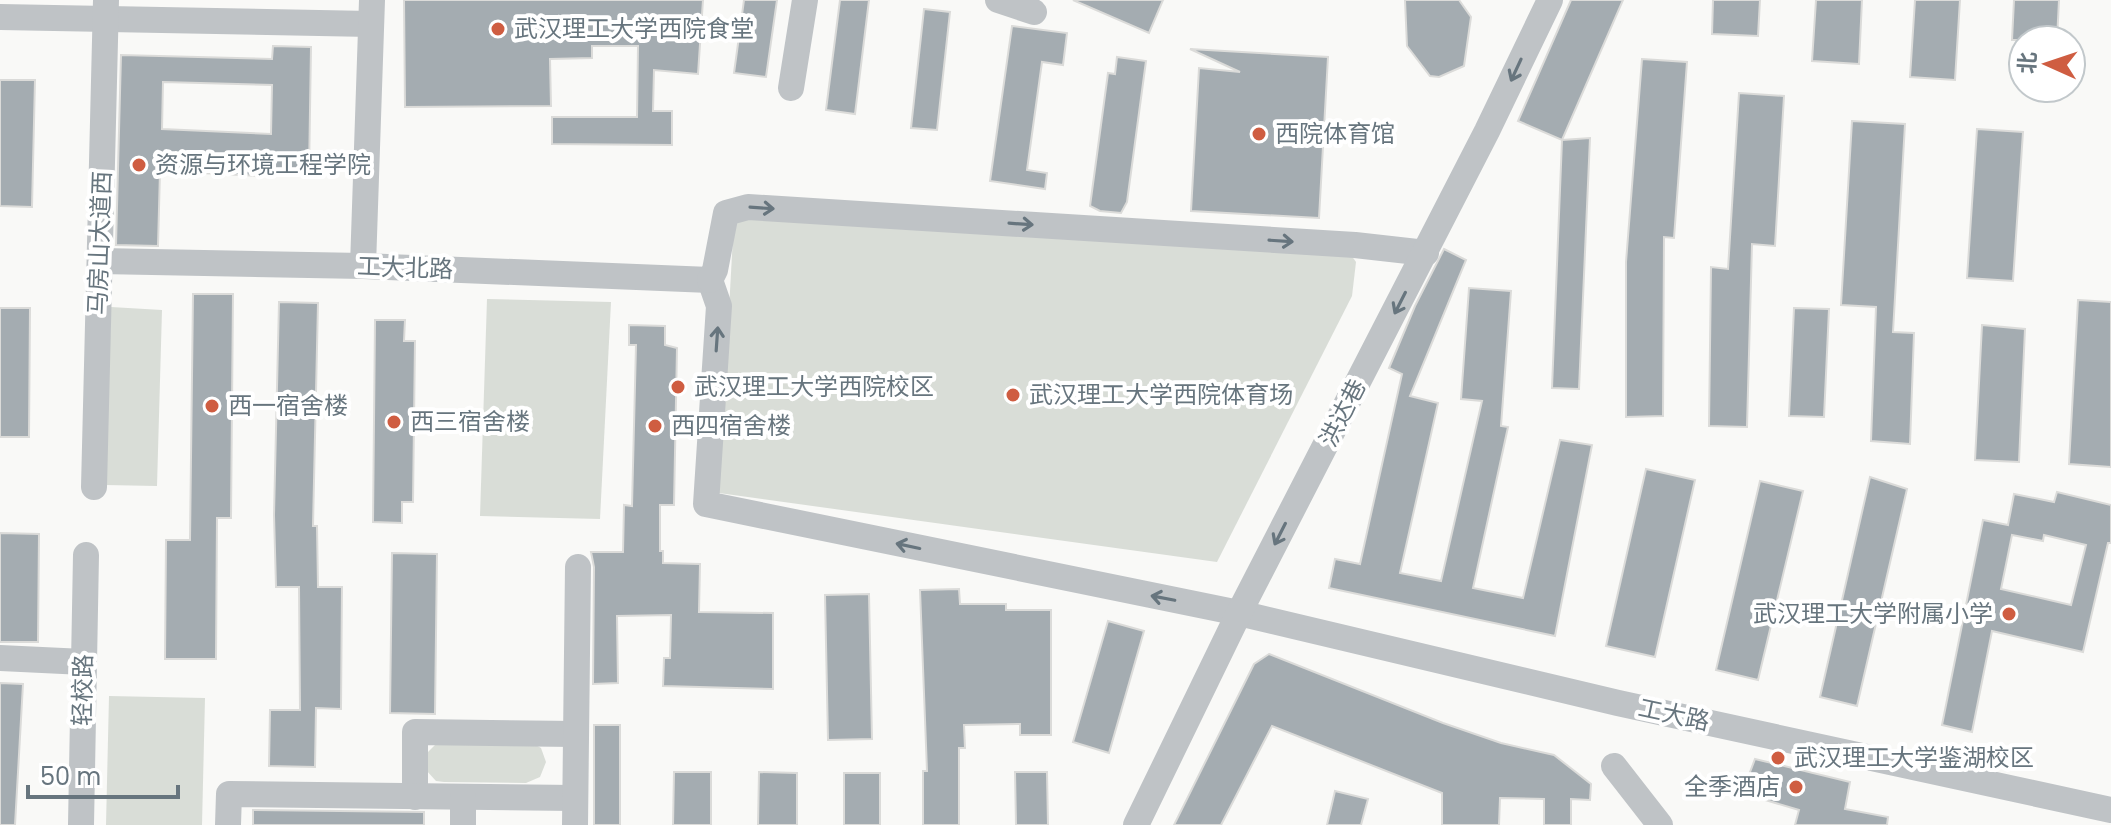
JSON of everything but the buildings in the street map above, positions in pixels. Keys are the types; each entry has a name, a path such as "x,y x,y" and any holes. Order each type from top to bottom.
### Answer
{"street":[{"path":"791,88 805,0"},
{"path":"998,0 1034,12"},
{"name":"洪达巷","path":"1136,825 1239,613 1426,253 1550,0"},
{"path":"0,17 106,10 371,12 363,266"},
{"name":"马房山大道西","path":"94,487 106,10"},
{"path":"710,280 715,270 726,213 748,207 1355,245 1426,253"},
{"name":"工大北路","path":"100,261 363,266 710,280"},
{"name":"工大路","path":"710,280 719,306 706,504 1239,613 2078,814 2111,810"},
{"name":"轻校路","path":"81,825 86,555"},
{"path":"575,825 578,567"},
{"path":"0,658 84,662"},
{"path":"415,797 415,732 576,734"},
{"path":"1614,766 1660,825"},
{"path":"228,825 229,794 575,798"},
{"path":"463,797 463,825"}],"shaded area":[{"name":"武汉理工大学西院体育场","path":"734,218 1349,252 1356,262 1352,296 1217,562 719,493"},
{"path":"487,299 611,302 600,519 480,516"},
{"path":"111,307 162,310 157,486 105,485"},
{"path":"109,696 205,698 202,825 106,825"},
{"path":"437,743 534,744 541,748 546,762 540,777 526,783 436,781 426,770 426,754"}],"place":[{"name":"武汉理工大学西院食堂","path":"498,29"},
{"name":"西院体育馆","path":"1259,134"},
{"name":"资源与环境工程学院","path":"139,165"},
{"name":"武汉理工大学西院校区","path":"678,387"},
{"name":"武汉理工大学西院体育场","path":"1013,395"},
{"name":"西一宿舍楼","path":"212,406"},
{"name":"西三宿舍楼","path":"394,422"},
{"name":"西四宿舍楼","path":"655,426"},
{"name":"武汉理工大学附属小学","path":"2009,614"},
{"name":"武汉理工大学鉴湖校区","path":"1778,758"},
{"name":"全季酒店","path":"1796,787"}]}
